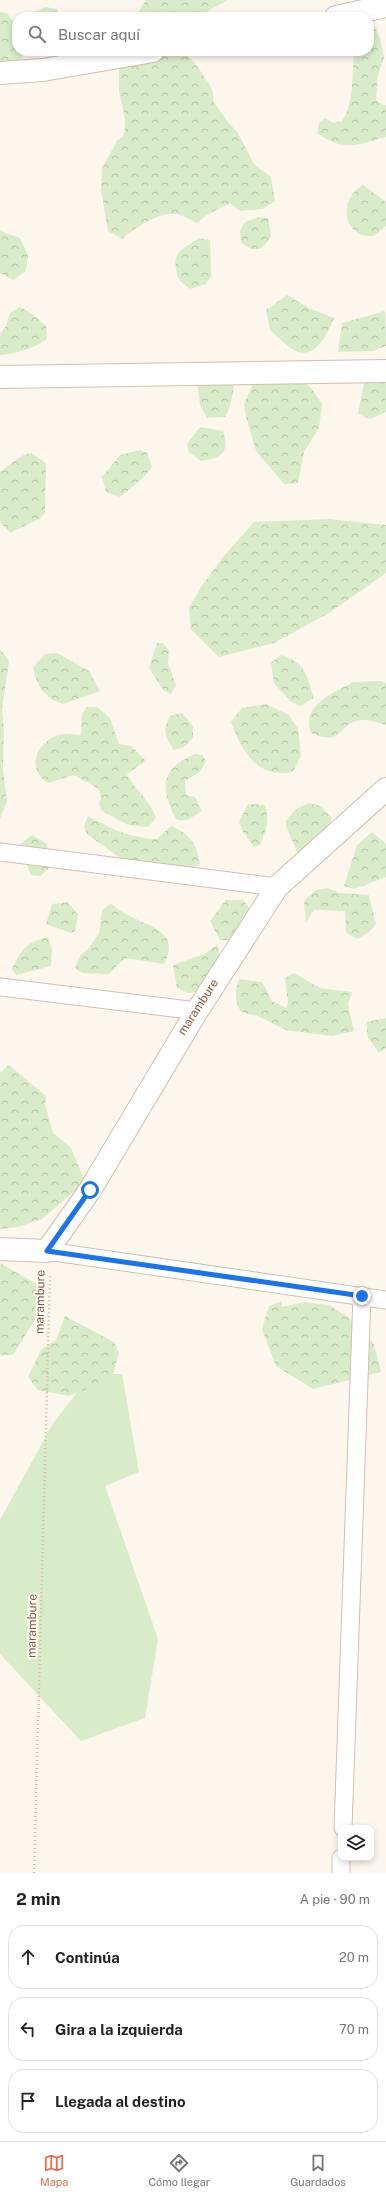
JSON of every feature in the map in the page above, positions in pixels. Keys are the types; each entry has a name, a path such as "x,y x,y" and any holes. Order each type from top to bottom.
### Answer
{"street":[{"path":"359,12 386,6"},
{"path":"0,73 43,70 124,56"},
{"path":"0,377 386,370"},
{"path":"0,1249 49,1261 197,1011 277,887 386,789"}],"lane":[{"path":"0,852 277,887"},
{"path":"0,987 197,1011"},
{"path":"49,1261 362,1296 386,1300"},
{"path":"343,1825 362,1296"},
{"path":"341,1873 342,1861"}],"path":[{"name":"marambure","path":"34,1873 49,1261"}],"green space":[{"path":"146,0 228,0 206,12 139,11"},
{"path":"45,7 57,9 58,12 34,12"},
{"path":"0,12 7,13 12,20 12,56 22,56 13,66 0,64"},
{"path":"374,26 380,38 384,58 378,75 376,100 383,105 386,105 386,137 359,144 343,145 335,143 317,133 319,123 325,118 333,123 342,121 351,98 354,56 374,56"},
{"path":"119,56 187,56 194,62 208,82 213,92 213,101 227,121 238,133 254,164 271,177 275,201 263,209 240,211 230,203 207,215 197,223 176,214 169,214 154,218 133,230 122,239 108,231 101,190 102,168 117,141 123,136 125,130 125,117 119,92"},
{"path":"363,185 386,202 386,226 374,236 364,236 359,234 353,229 347,215 347,208 352,195"},
{"path":"258,217 268,218 271,236 261,248 254,249 241,242 240,231 244,223"},
{"path":"0,231 20,238 28,255 26,271 13,280 0,273"},
{"path":"199,238 210,240 211,276 206,284 190,289 179,280 175,264 176,258 181,250"},
{"path":"287,295 311,309 334,318 329,330 321,342 311,351 305,353 294,350 270,330 266,310"},
{"path":"20,307 32,314 46,326 47,339 25,350 0,355 0,334 6,326 10,313"},
{"path":"385,311 386,346 373,351 338,352 342,323"},
{"path":"214,362 233,365 233,392 225,417 207,418 200,405 195,369"},
{"path":"262,363 289,369 312,389 322,404 319,428 304,452 298,483 284,484 256,451 246,417 244,404"},
{"path":"386,380 386,412 370,419 358,414 364,383"},
{"path":"200,427 223,431 225,438 225,449 219,456 201,461 189,452 187,444"},
{"path":"140,450 147,453 152,467 144,477 120,497 106,492 102,477 120,455"},
{"path":"31,453 46,463 45,513 39,519 10,533 0,522 0,472 18,458"},
{"path":"330,519 386,525 386,573 329,613 274,643 219,657 191,629 189,608 201,587 223,557 254,522"},
{"path":"157,643 163,643 169,650 168,663 176,685 171,694 164,691 149,668"},
{"path":"0,649 9,661 2,709 4,732 3,769 7,801 0,819"},
{"path":"57,653 89,671 100,691 63,704 46,694 39,686 33,668 45,654"},
{"path":"281,655 301,666 307,676 314,698 300,706 290,701 274,683 271,663"},
{"path":"380,681 386,683 386,725 364,720 350,723 341,732 330,737 322,737 311,733 309,723 311,714 315,707 328,696 353,682"},
{"path":"266,704 289,715 298,729 301,755 293,772 270,772 261,767 246,752 235,733 231,722 242,708"},
{"path":"87,707 97,707 110,718 119,744 131,746 146,761 127,774 134,786 154,812 156,818 148,827 128,825 102,811 99,804 101,797 99,789 74,775 48,783 41,777 37,770 37,755 46,742 62,734 81,735 82,714"},
{"path":"182,713 193,726 193,738 184,747 174,750 168,741 165,729 170,716"},
{"path":"195,754 202,755 206,761 200,772 185,781 186,795 195,797 202,811 183,821 176,819 171,808 167,798 166,780 169,773 175,766"},
{"path":"309,803 321,806 332,819 323,837 315,846 304,851 297,852 286,826 286,821 296,809"},
{"path":"248,804 265,805 267,816 267,825 260,845 254,847 243,832 239,822"},
{"path":"88,816 121,832 138,837 157,839 171,826 178,829 192,840 199,857 200,864 185,871 148,865 120,858 87,834 84,826"},
{"path":"372,832 386,844 386,877 354,889 344,886 357,845"},
{"path":"32,835 47,844 50,868 40,876 31,875 19,845"},
{"path":"328,888 339,893 369,895 376,924 368,933 357,939 346,933 345,911 314,910 306,922 304,901 316,890"},
{"path":"226,900 243,900 256,916 235,940 220,940 210,921"},
{"path":"68,902 78,915 75,931 71,933 46,924 52,904"},
{"path":"111,904 161,932 169,945 164,964 125,958 109,974 82,973 75,968 80,956 89,948 99,933 102,910"},
{"path":"48,937 52,949 51,966 16,975 12,969 25,948 29,944"},
{"path":"217,945 220,955 210,990 188,993 177,988 173,965 204,954"},
{"path":"294,973 320,988 352,992 348,1004 354,1031 332,1036 286,1030 258,1016 241,1012 237,1004 236,996 239,979 262,982 272,1001 286,1008 288,1003 285,978"},
{"path":"386,1018 386,1048 379,1053 368,1038 366,1022"},
{"path":"9,1065 46,1096 45,1105 53,1133 71,1148 85,1182 42,1219 18,1227 0,1229 0,1073"},
{"path":"0,1263 40,1286 39,1313 13,1355 0,1355"},
{"path":"282,1301 282,1307 305,1302 329,1305 349,1318 374,1344 381,1372 313,1389 276,1366 262,1329 269,1306"},
{"path":"65,1316 114,1342 119,1353 111,1380 69,1396 38,1390 28,1377 41,1350 56,1340"},
{"path":"91,1374 122,1374 139,1472 105,1486 158,1639 145,1718 81,1741 0,1654 0,1520 52,1425"}],"route":[{"path":"90,1190 47,1251 362,1296"}]}
